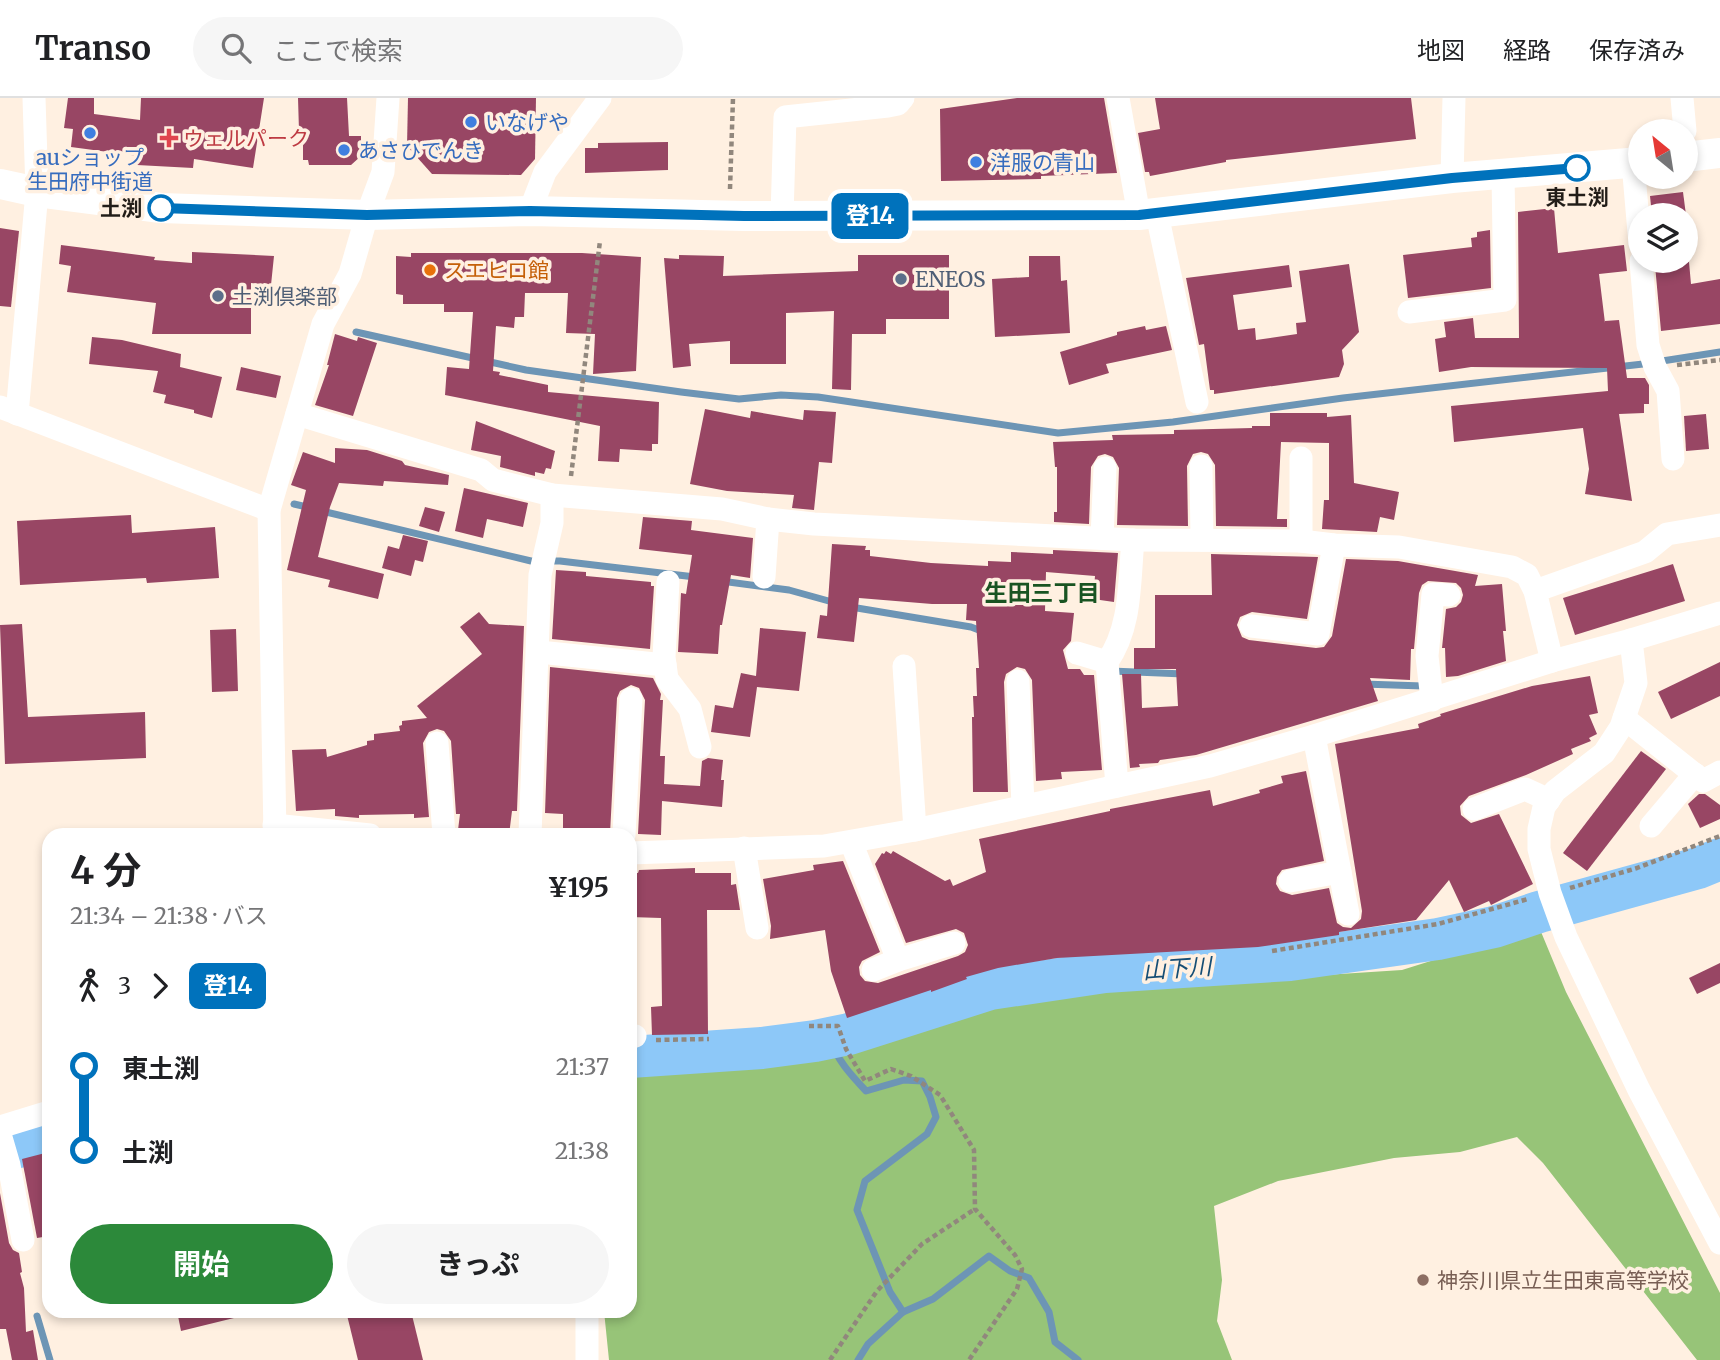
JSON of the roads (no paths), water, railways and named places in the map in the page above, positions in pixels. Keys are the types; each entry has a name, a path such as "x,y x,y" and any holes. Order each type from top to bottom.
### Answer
{"main road":[{"path":"1698,148 1720,153"},
{"path":"0,184 37,192 161,208 367,215 530,211 782,216 1148,214 1452,178 1628,163"}],"street":[{"path":"34,98 37,192 8,411 268,510"},
{"path":"274,828 268,510 323,324 350,274 383,172 388,98"},
{"path":"530,211 545,172 600,98"},
{"path":"782,216 785,117 888,106 898,104 903,98"},
{"path":"1118,98 1197,402"},
{"path":"1452,178 1454,98"},
{"path":"1682,98 1684,119"},
{"path":"1409,312 1504,300 1503,175"},
{"path":"1642,273 1648,345 1653,362 1668,391 1673,459"},
{"path":"297,414 481,470 493,480 560,495 722,509 768,519 841,526 1133,540 1301,541 1399,547 1512,567 1527,575 1535,591 1552,661"},
{"path":"1301,458 1301,541"},
{"path":"1201,466 1202,540"},
{"path":"1102,538 1105,468"},
{"path":"530,828 540,575 560,495"},
{"path":"764,577 768,519"},
{"path":"1535,591 1645,552 1667,534 1720,525"},
{"path":"1117,786 1108,670 1126,618 1133,540"},
{"path":"1251,626 1318,634 1334,545"},
{"path":"668,582 665,665 667,679 690,709 700,747"},
{"path":"1432,700 1427,656 1433,593 1449,595"},
{"path":"637,853 824,846 851,842 1210,766 1552,661 1720,613"},
{"path":"1631,640 1636,683 1624,718 1604,753 1555,791 1544,807 1539,829 1539,849 1558,917 1639,1090 1720,1243"},
{"path":"539,652 665,665"},
{"path":"1077,653 1108,670"},
{"path":"904,666 915,830"},
{"path":"1018,681 1023,806"},
{"path":"624,828 631,699"},
{"path":"1624,718 1703,780 1720,772"},
{"path":"1314,736 1348,914"},
{"path":"437,743 443,828"},
{"path":"1651,826 1695,774"},
{"path":"1474,809 1525,789 1549,800"},
{"path":"851,842 898,961"},
{"path":"744,848 757,928"},
{"path":"1290,881 1340,872"},
{"path":"873,970 954,943"},
{"path":"0,1127 42,1114"},
{"path":"0,1134 9,1165 23,1240"},
{"path":"587,1318 587,1360"}],"waterway":[{"path":"356,332 526,370 739,399 781,395 818,397 1058,433 1173,422 1343,398 1643,364 1720,352"},
{"path":"294,504 311,508"},
{"path":"322,511 531,561 560,561 695,577"},
{"path":"721,581 789,590 836,603"},
{"path":"851,607 971,627 984,632"},
{"path":"1111,671 1184,674"},
{"path":"1363,684 1423,686"},
{"name":"山下川","path":"637,1057 762,1048 815,1041 849,1034 990,989 1105,972 1290,960 1438,939 1494,927 1698,868 1720,859"},
{"path":"830,1038 840,1060 866,1091 904,1080 922,1081 936,1117 927,1134 865,1181 857,1210 890,1292 903,1312 933,1299 989,1256 1010,1271 1029,1278 1049,1312 1055,1342 1078,1360"},
{"name":"山下川","path":"0,1152 42,1141"},
{"path":"858,1360 868,1344 903,1312"},
{"path":"37,1316 50,1360"}],"place":[{"name":"いなげや","path":"471,122"},
{"name":"auショップ 生田府中街道","path":"90,133"},
{"name":"ウェルパーク","path":"169,138"},
{"name":"あさひでんき","path":"344,150"},
{"name":"洋服の青山","path":"976,162"},
{"name":"東土渕","path":"1577,168"},
{"name":"土渕","path":"161,208"},
{"name":"スエヒロ館","path":"430,270"},
{"name":"ENEOS","path":"901,279"},
{"name":"土渕倶楽部","path":"218,296"},
{"name":"神奈川県立生田東高等学校","path":"1423,1280"}],"district":[{"name":"生田三丁目","path":"1042,592"}]}
